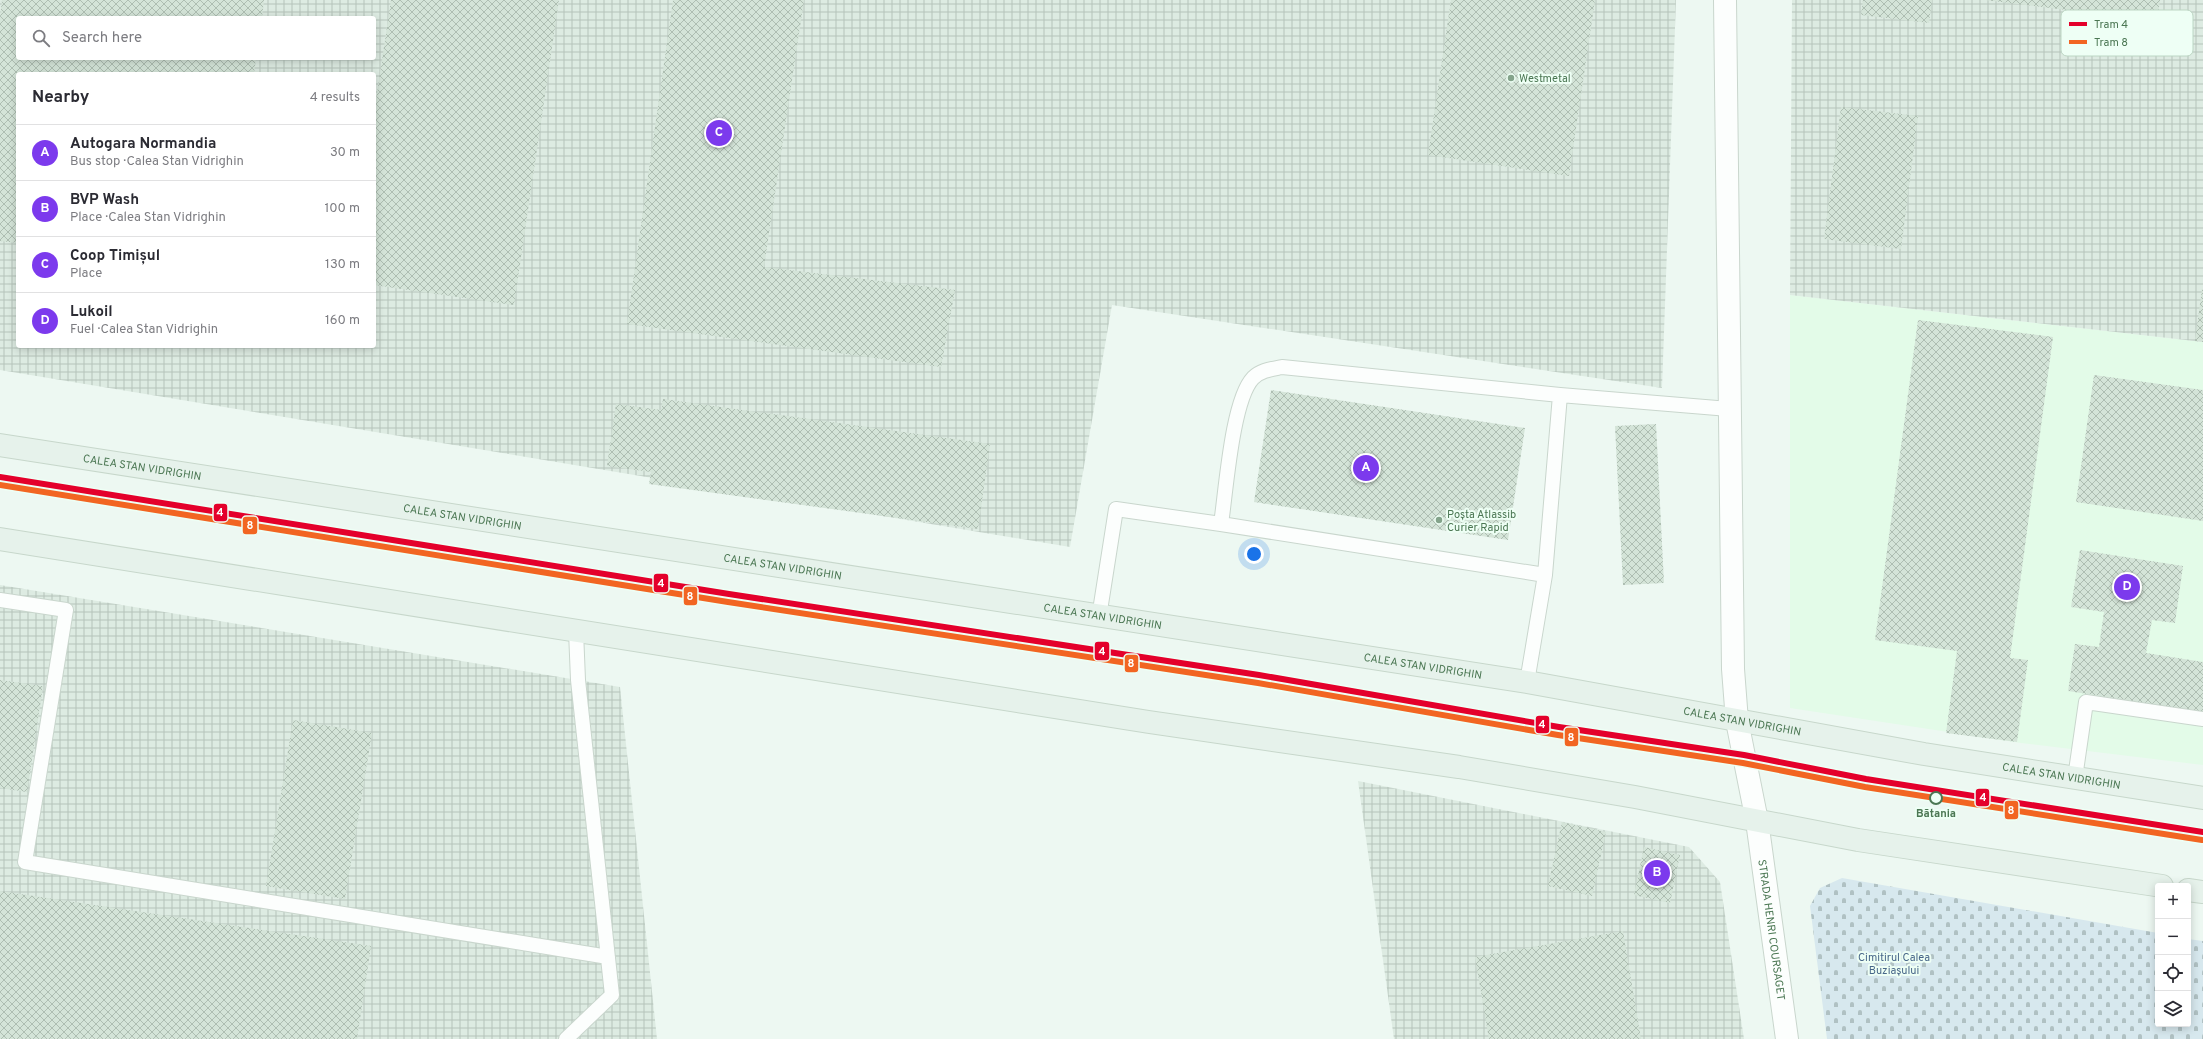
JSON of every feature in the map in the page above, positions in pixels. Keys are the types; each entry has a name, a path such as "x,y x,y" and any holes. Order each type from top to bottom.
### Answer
{"main road":[{"name":"CALEA STAN VIDRIGHIN","path":"0,445 1100,617 1527,682 1737,721 2203,798"},
{"path":"0,539 1149,722 1459,767 1858,840 2155,885"},
{"path":"2191,890 2203,892"}],"street":[{"name":"STRADA HENRI COURSAGET","path":"1725,0 1733,669 1737,721 1758,821 1787,1039"}],"lane":[{"path":"1222,524 1241,398 1253,378 1265,370 1282,367 1560,395 1729,409"},
{"path":"1527,682 1545,575 1560,395"},
{"path":"1100,617 1116,509 1222,524 1545,575"},
{"path":"0,600 66,610 24,862 608,957"},
{"path":"566,1039 612,994 578,680 576,631"},
{"path":"2075,778 2086,702 2203,719"}],"shaded area":[{"path":"0,0 1676,0 1662,388 1112,305 1070,547 0,370"},
{"path":"1792,0 2203,0 2203,342 1790,295"},
{"path":"1790,295 2203,342 2203,765 2021,743 1790,708"},
{"path":"0,585 620,687 657,1039 0,1039"},
{"path":"1358,781 1689,847 1720,882 1744,1039 1394,1039"}],"green space":[{"name":"Cimitirul Calea Buziașului","path":"1842,878 2155,932 2155,1027 2191,1027 2191,939 2203,941 2203,1039 1827,1039 1810,906 1820,888"}],"building":[{"path":"2,0 264,0 262,16 16,16 16,60 256,60 254,72 16,72 16,243 0,241 0,17"},
{"path":"391,0 559,0 514,305 376,285 376,100"},
{"path":"673,0 804,0 764,267 955,290 941,367 627,324"},
{"name":"Westmetal","path":"1451,0 1595,0 1569,176 1428,155"},
{"path":"1863,0 1932,0 1929,23 1861,15"},
{"path":"1985,0 2160,0 2159,10 2067,10"},
{"path":"1841,107 1918,116 1901,249 1824,239"},
{"path":"2203,289 2203,342 2195,341"},
{"path":"1918,320 2053,337 2010,658 2028,660 2017,742 1946,733 1957,651 1875,640"},
{"path":"2094,375 2203,390 2203,521 2076,502"},
{"path":"1271,390 1525,428 1508,540 1254,502"},
{"path":"663,399 990,444 978,529 649,484 651,472 607,466 616,404 661,410"},
{"path":"1656,424 1664,583 1623,585 1615,426"},
{"path":"2080,550 2183,566 2175,623 2152,620 2146,653 2203,662 2203,712 2068,691 2075,644 2099,647 2104,612 2071,607"},
{"path":"0,680 43,686 27,792 0,788"},
{"path":"293,720 372,733 345,899 266,886"},
{"path":"1562,822 1606,832 1592,896 1548,886"},
{"path":"1644,847 1680,855 1670,903 1634,895"},
{"path":"0,891 371,946 357,1039 0,1039"},
{"path":"1623,931 1641,1039 1489,1039 1475,957"}],"tram line":[{"name":"4","path":"0,477 729,594 1259,675 1559,727 1744,755 1866,779 2203,832"},
{"name":"8","path":"0,485 728,602 1258,683 1558,735 1743,763 1865,787 2202,840"}],"place":[{"name":"Westmetal","path":"1511,78"},
{"name":"Coop Timișul","path":"719,133"},
{"name":"Autogara Normandia","path":"1366,468"},
{"name":"Poșta Atlassib Curier Rapid","path":"1439,520"},
{"name":"Lukoil","path":"2127,587"},
{"name":"Bătania","path":"1936,798"},
{"name":"BVP Wash","path":"1657,873"}]}
